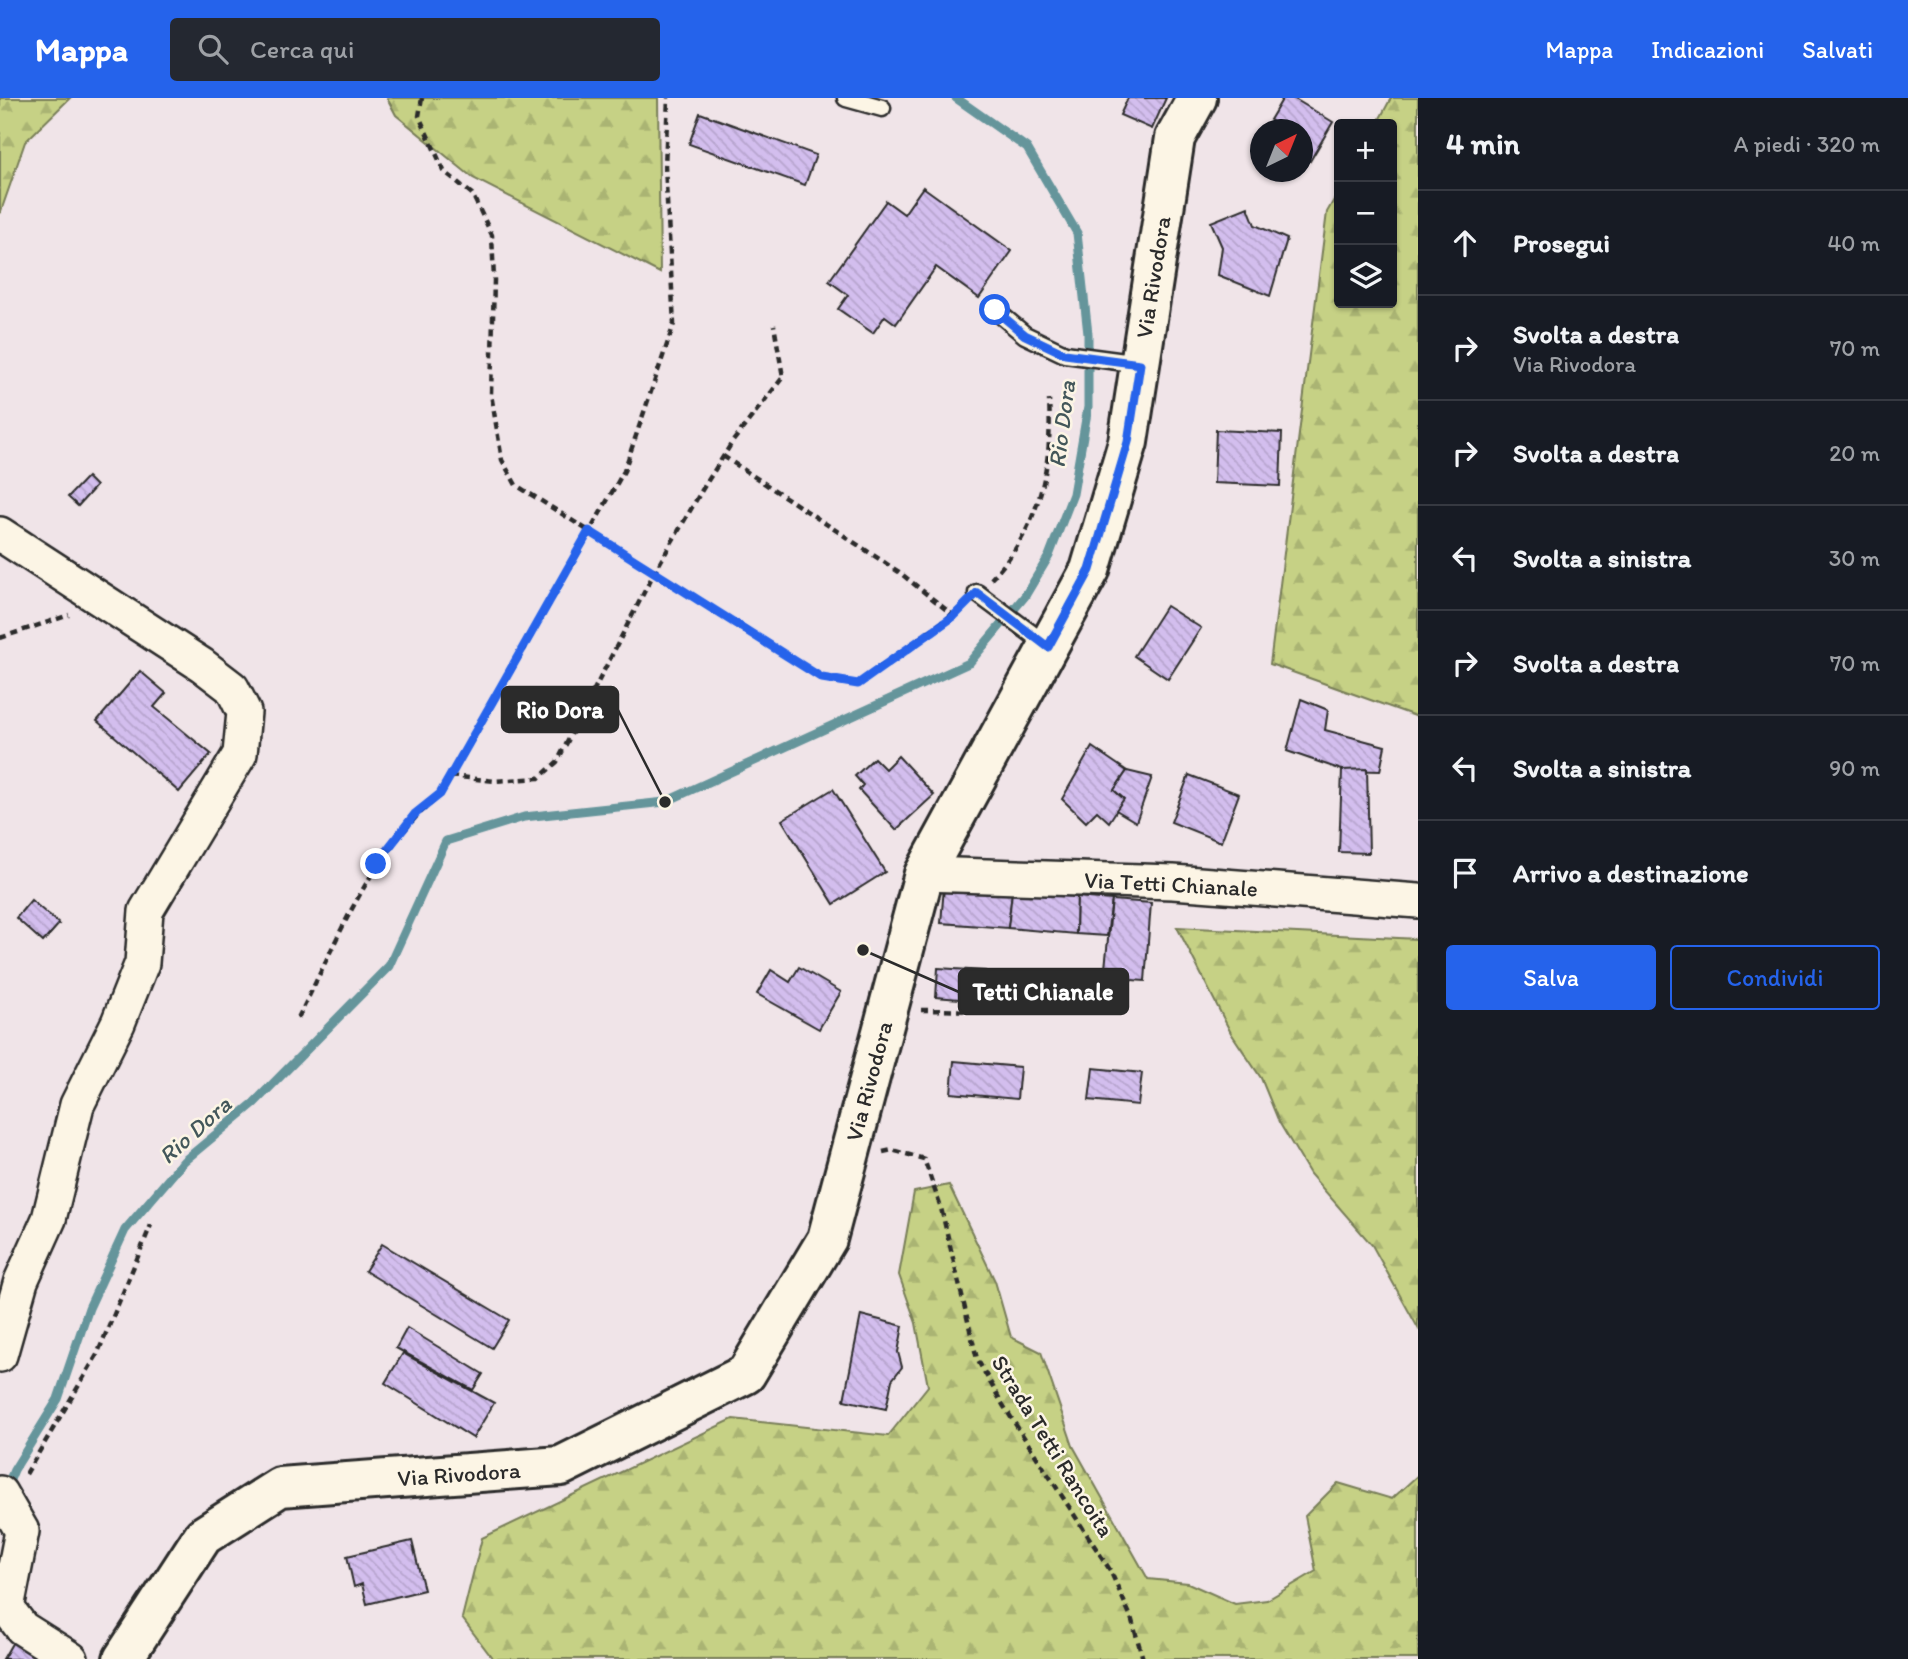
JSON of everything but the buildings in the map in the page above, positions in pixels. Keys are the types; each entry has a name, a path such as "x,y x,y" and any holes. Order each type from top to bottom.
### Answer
{"street":[{"name":"Via Rivodora","path":"123,1659 203,1536 280,1487 561,1466 746,1374 827,1239 925,874 1034,636 1090,570 1128,442 1121,361 1175,138 1197,98"},
{"path":"0,534 202,665 232,688 244,712 240,754 146,911 142,963 118,1023 77,1105 49,1219 21,1281 0,1355"},
{"name":"Via Tetti Chianale","path":"925,874 1173,882 1418,901"},
{"path":"11,1493 22,1531 7,1608 22,1628 71,1659"}],"lane":[{"path":"846,98 883,108"},
{"path":"995,310 1025,335 1065,354 1121,361"},
{"path":"977,593 1034,636"}],"path":[{"path":"422,98 419,116 444,171 472,194 492,235 494,280 491,394 502,460 516,485 822,678 858,684 954,616 1011,559 1045,482 1052,442 1049,400"},
{"path":"298,1018 376,864 415,814 440,794 624,471 674,324 664,166 667,98"},
{"path":"450,776 495,781 539,778 557,762 654,573 723,456 783,377 774,325"},
{"path":"723,456 899,572 954,616"},
{"path":"0,638 107,603"},
{"path":"888,1009 989,1011"},
{"name":"Strada Tetti Rancoita","path":"848,1159 892,1150 924,1159 941,1208 977,1359 1009,1415 1110,1570 1132,1617 1143,1659"},
{"path":"11,1493 97,1355 151,1226"}],"green space":[{"path":"0,98 70,98 25,142 0,214"},
{"path":"387,98 658,98 660,273 473,178 396,115"},
{"path":"1391,98 1418,98 1418,717 1270,664 1327,212 1334,200 1334,308 1397,308 1397,119 1380,119"},
{"path":"1177,927 1418,939 1418,1328 1372,1245 1310,1174 1279,1122 1261,1078 1231,1033"},
{"path":"949,1185 995,1281 1011,1337 1041,1352 1073,1446 1148,1579 1188,1583 1235,1604 1267,1600 1316,1571 1305,1516 1338,1483 1392,1499 1418,1475 1418,1659 493,1659 462,1618 482,1538 733,1419 888,1436 928,1386 916,1323 899,1275 914,1192"}],"waterway":[{"name":"Rio Dora","path":"6,1489 14,1470 58,1399 89,1308 125,1230 184,1161 254,1103 389,966 446,841 524,817 665,802 969,663 1025,596 1049,556 1073,494 1088,407 1088,334 1077,233 1027,148 956,98"}],"place":[{"name":"Rio Dora","path":"665,802"},
{"name":"Tetti Chianale","path":"863,950"}],"route":[{"path":"376,864 415,814 440,794 589,531 822,678 858,684 954,616 977,593 1048,647 1090,570 1128,442 1140,364 1065,354 1025,335 995,310"}]}
